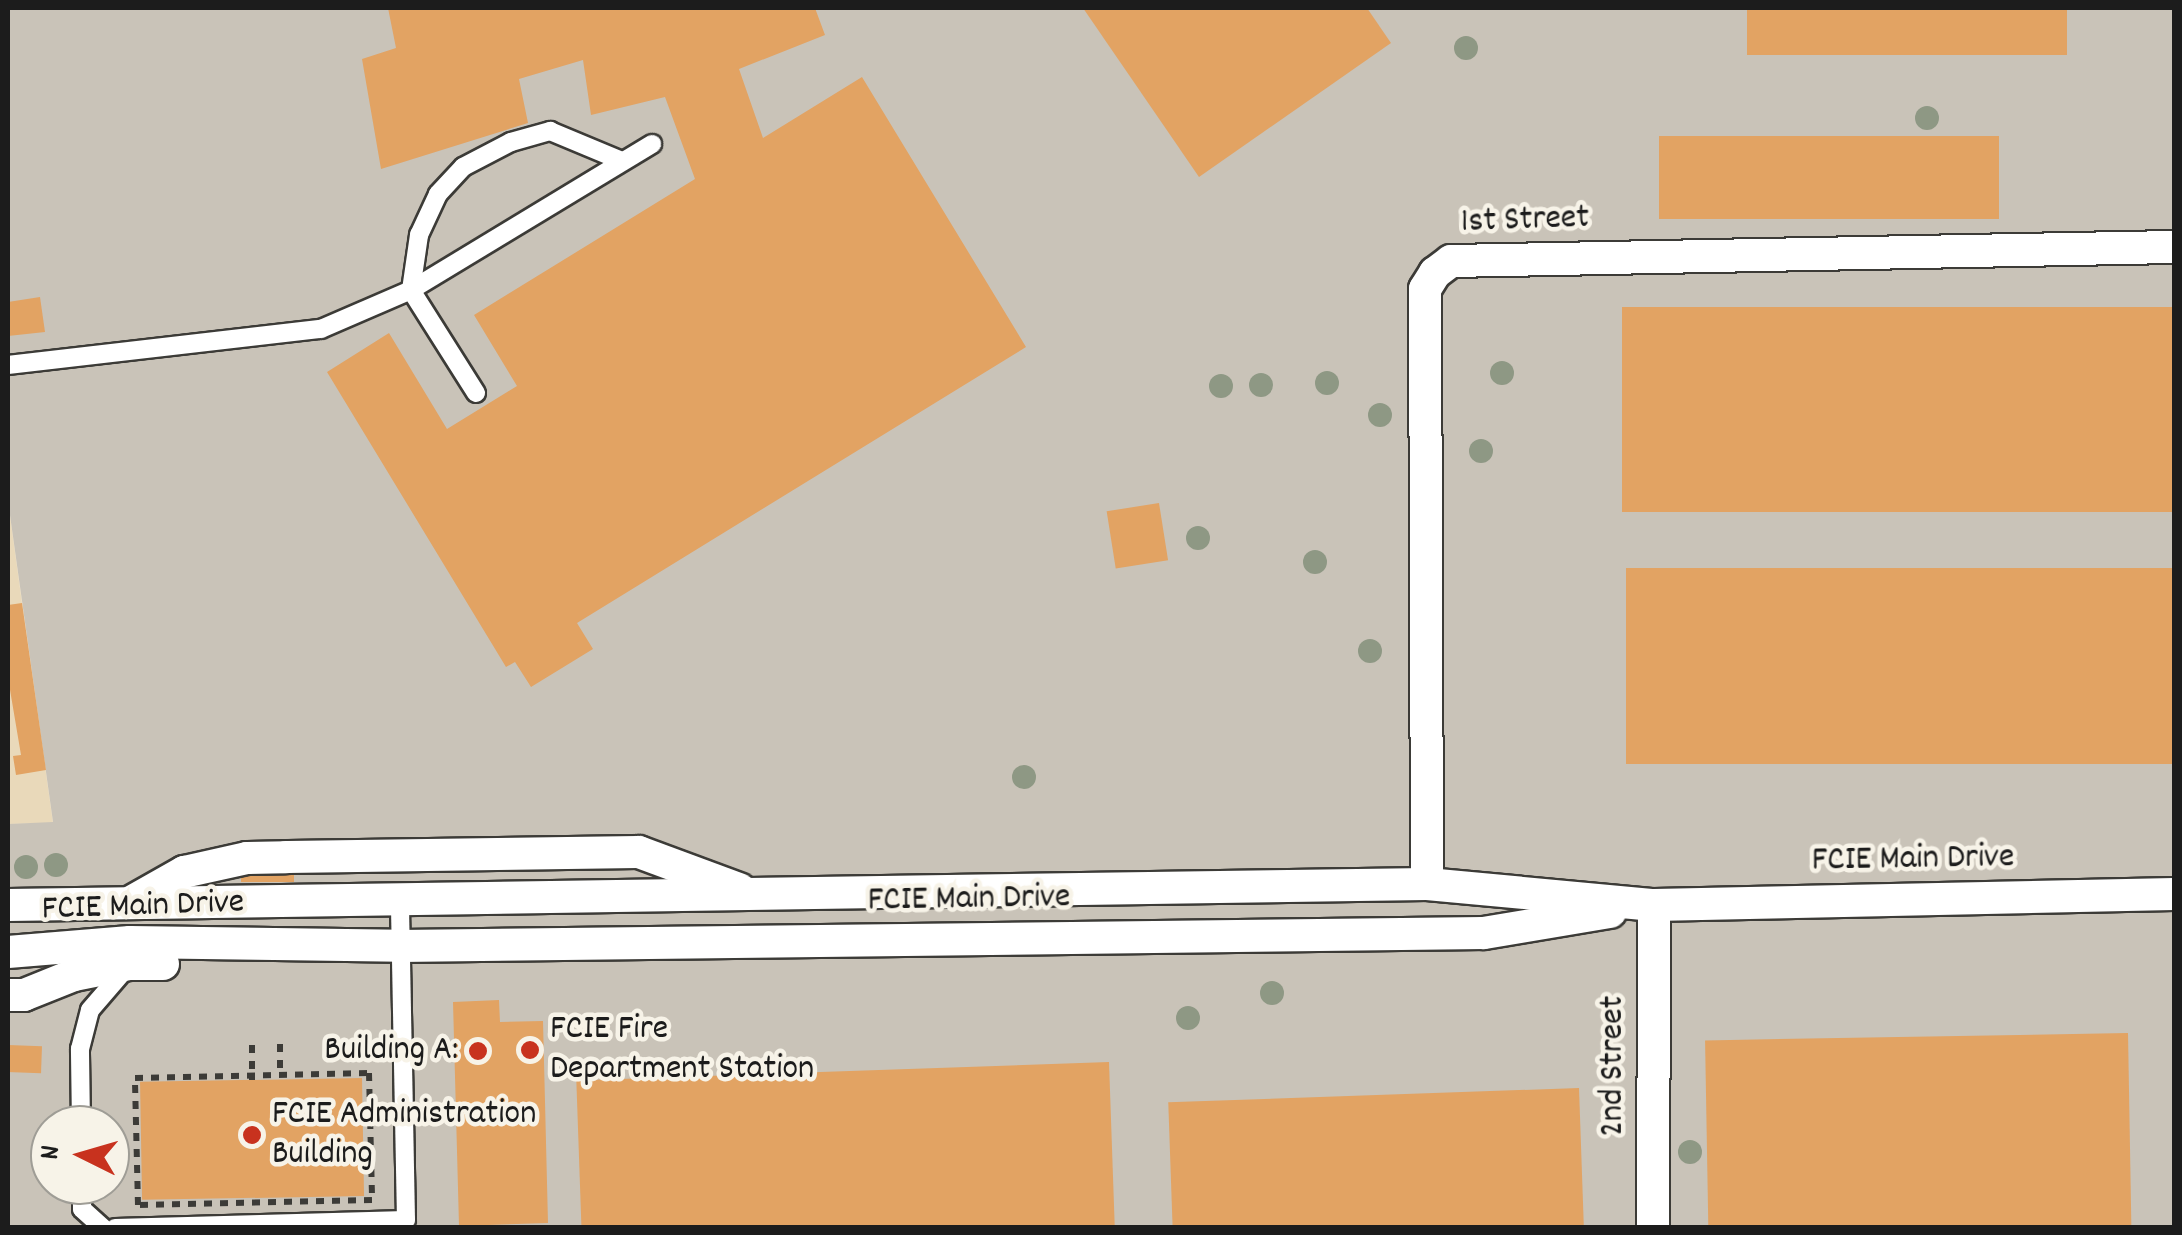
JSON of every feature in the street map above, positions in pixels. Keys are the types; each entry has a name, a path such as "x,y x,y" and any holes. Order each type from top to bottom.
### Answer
{"street":[{"name":"1st Street","path":"1428,884 1425,289 1436,272 1451,261 2174,246"},
{"name":"FCIE Main Drive","path":"128,904 184,872 246,858 600,852 638,852 757,895"},
{"name":"FCIE Main Drive","path":"8,905 1428,884 1654,904 2174,894"},
{"name":"FCIE Main Drive","path":"8,952 130,942 400,946 1484,934 1654,904"},
{"name":"2nd Street","path":"1653,1228 1654,904"},
{"name":"FCIE Main Drive","path":"8,995 24,995 74,975 129,964 250,964 282,944"}],"lane":[{"path":"476,392 411,290 419,235 438,194 463,168 511,142 550,131 622,162"},
{"path":"8,365 321,328 411,290 652,144"},
{"path":"116,1228 406,1220 400,901"},
{"path":"81,1105 80,1049 90,1010 129,964"},
{"path":"82,1205 103,1228"}],"path":[{"path":"252,1044 252,1078"},
{"path":"280,1044 280,1074"},
{"path":"369,1072 372,1200 138,1205 135,1078 252,1078 280,1074 369,1072"}],"shaded area":[{"path":"8,8 2174,8 2174,1227 8,1227 8,824 53,822 8,501"},
{"path":"8,501 22,603 53,823 8,824"}],"building":[{"path":"388,8 815,8 825,35 739,69 763,138 862,77 1026,347 577,623 593,649 531,687 515,662 506,667 327,372 389,333 447,429 517,386 474,315 695,179 665,97 591,115 583,60 519,79 528,123 381,169 362,59 396,48"},
{"path":"1083,8 1367,8 1391,43 1199,177"},
{"path":"1747,8 2067,8 2067,55 1747,55"},
{"path":"1659,136 1999,136 1999,219 1659,219"},
{"path":"40,297 45,332 8,336 8,302"},
{"path":"1622,307 2174,307 2174,512 1622,512"},
{"path":"1159,503 1168,560 1116,569 1107,511"},
{"path":"1626,568 2174,568 2174,764 1626,764"},
{"path":"22,603 46,770 16,775 13,756 21,755 8,678 8,605"},
{"path":"241,867 294,867 294,882 241,882"},
{"path":"499,1000 500,1022 543,1021 548,1223 459,1226 453,1002"},
{"path":"2128,1033 2131,1228 1708,1228 1705,1040"},
{"path":"8,1045 42,1046 41,1073 8,1072"},
{"path":"1109,1062 1115,1228 581,1228 576,1081"},
{"name":"FCIE Administration Building","path":"362,1078 364,1196 142,1200 140,1082"},
{"path":"1579,1088 1584,1228 1173,1228 1168,1102"}],"place":[{"name":"FCIE Fire Department Station","path":"530,1050"},
{"name":"Building A:","path":"478,1051"},
{"name":"FCIE Administration Building","path":"252,1135"}]}
